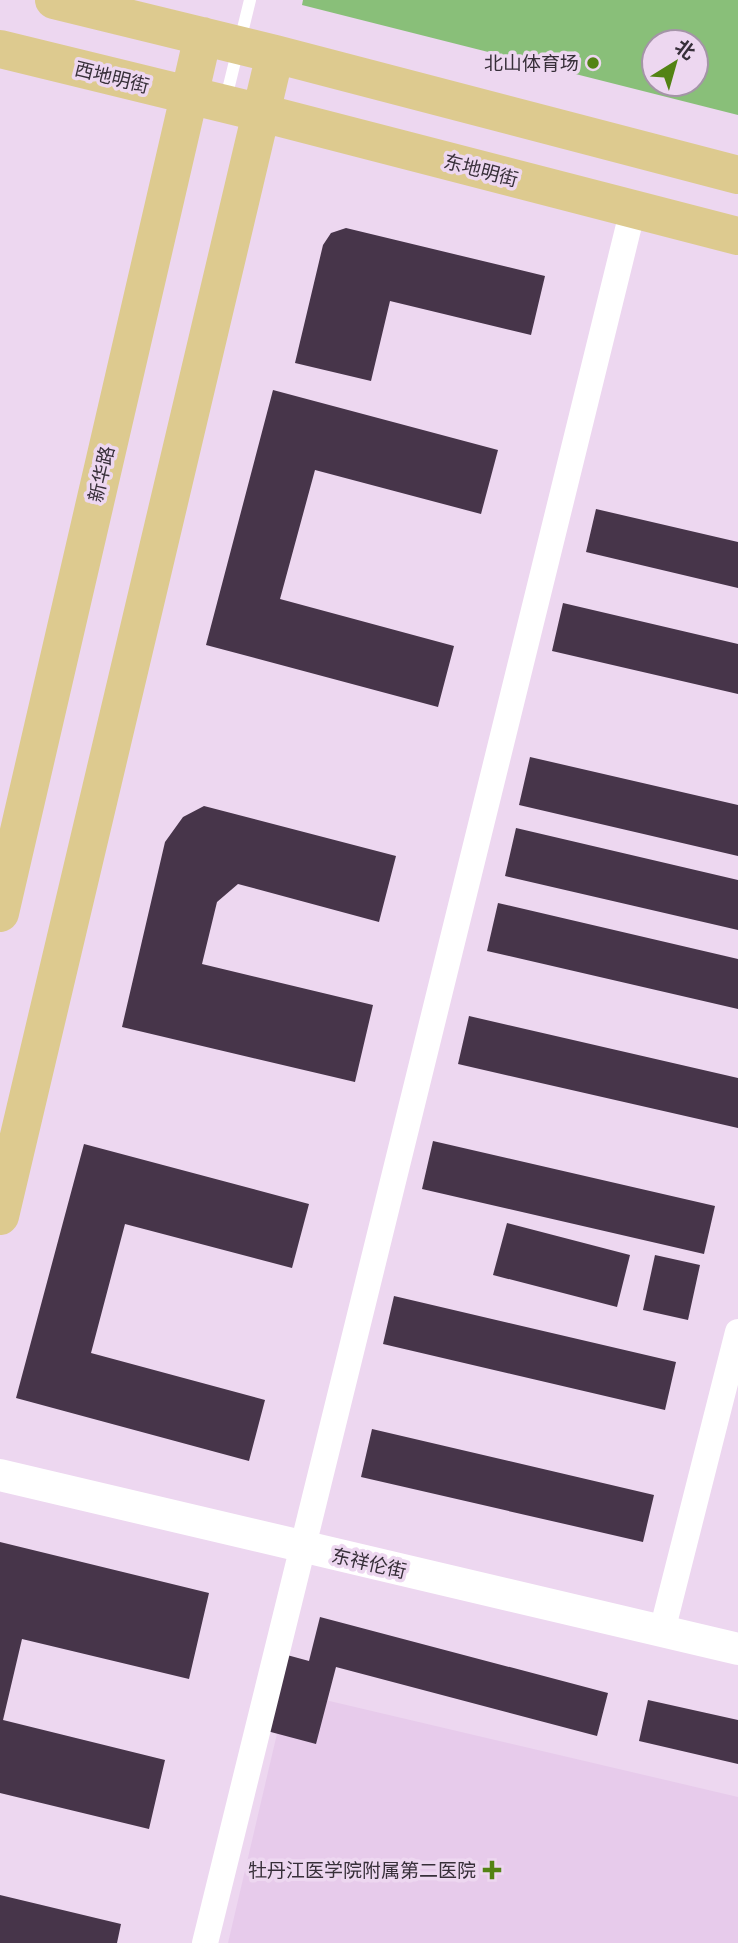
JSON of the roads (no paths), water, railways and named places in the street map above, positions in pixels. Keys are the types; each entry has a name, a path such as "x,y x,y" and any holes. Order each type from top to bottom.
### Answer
{"main road":[{"path":"54,0 275,54 738,175"},
{"name":"新华路","path":"0,912 187,96 220,40"},
{"name":"西地明街","path":"0,49 224,104"},
{"path":"0,1216 275,54"},
{"name":"东地明街","path":"224,104 738,236"}],"street":[{"path":"205,1943 633,209"},
{"path":"662,1632 738,1332"},
{"name":"东祥伦街","path":"0,1475 738,1649"}],"lane":[{"path":"224,104 220,40 250,0"}],"place":[{"name":"北山体育场","path":"593,63"},
{"name":"牡丹江医学院附属第二医院","path":"492,1870"}]}
